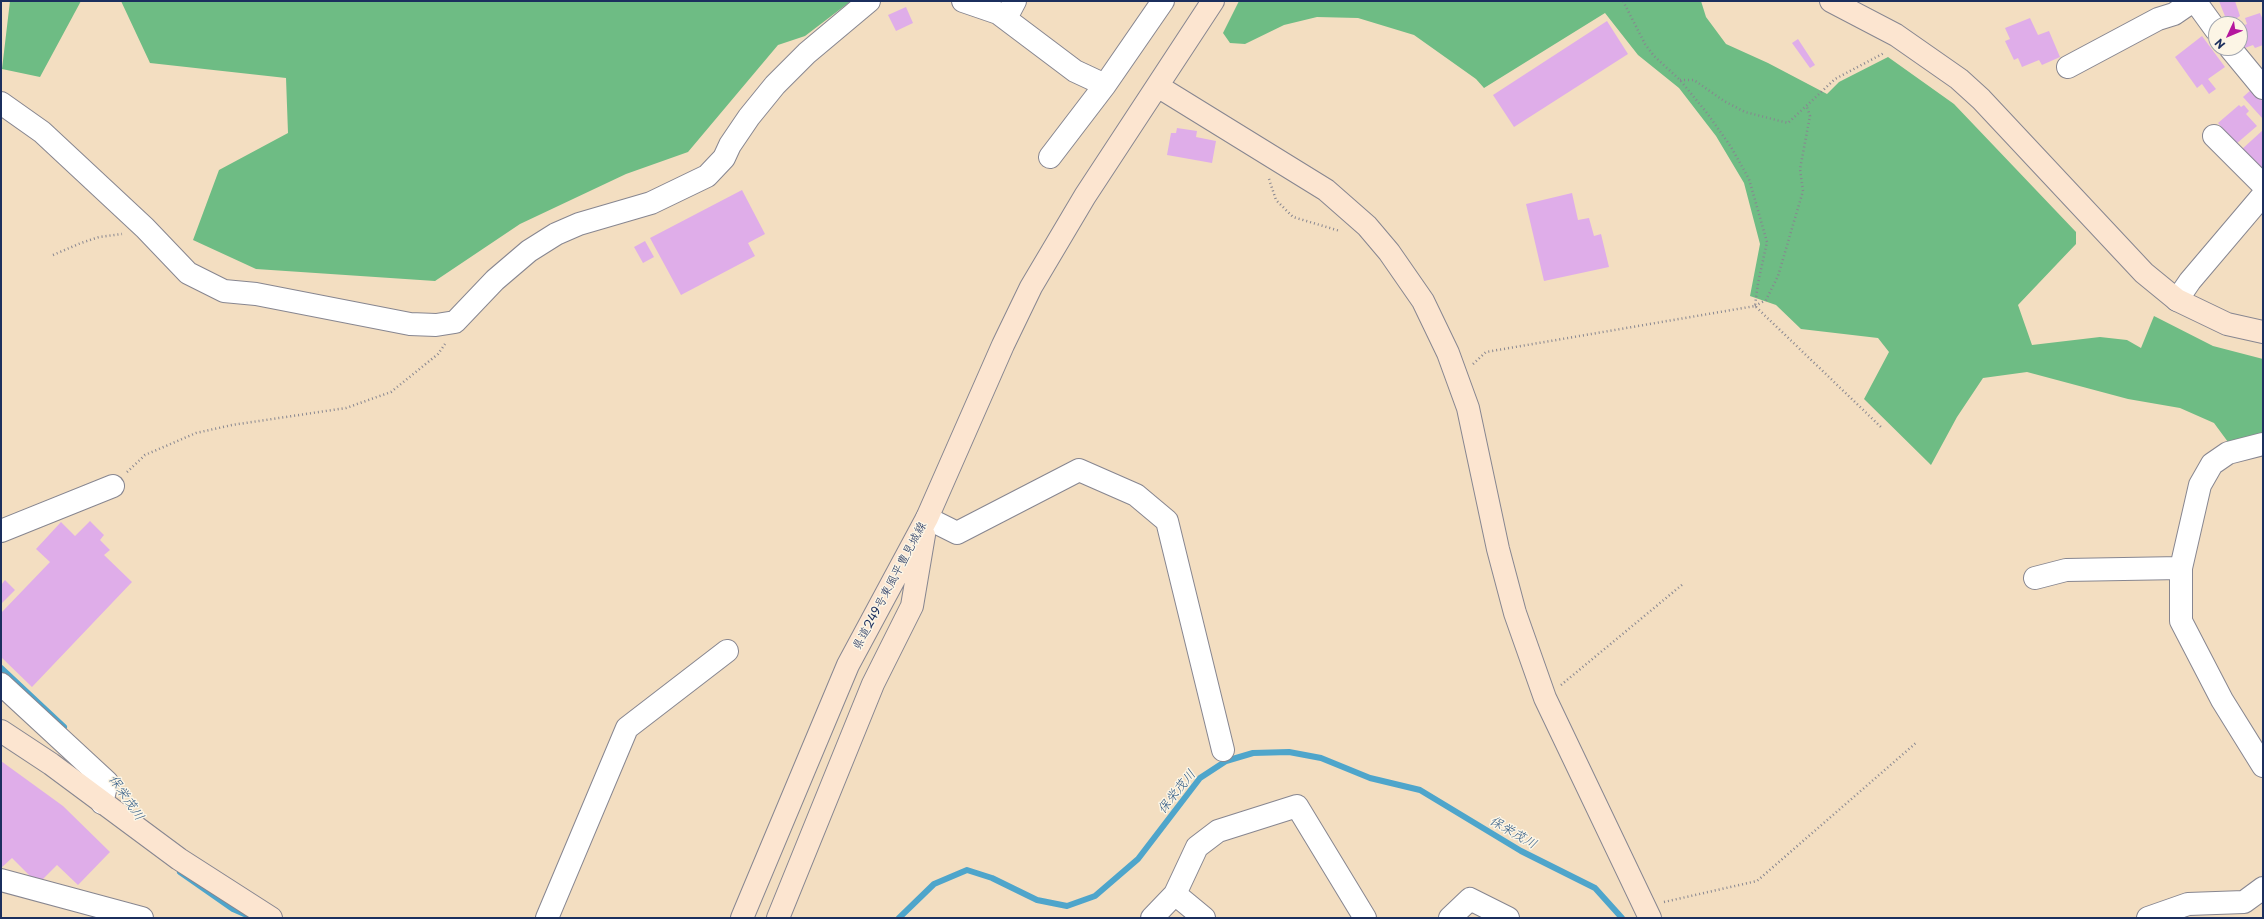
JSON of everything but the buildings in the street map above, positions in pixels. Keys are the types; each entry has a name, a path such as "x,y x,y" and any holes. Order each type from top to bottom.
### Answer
{"street":[{"path":"1,103 42,132 145,228 188,273 224,291 256,294 410,324 436,325 455,322 495,280 530,251 556,234 579,224 651,203 707,176 724,158 730,145 749,117 775,85 807,53 869,1"},
{"path":"963,1 998,13 1010,10 1075,71 1105,85"},
{"path":"1050,157 1105,85 1163,1"},
{"path":"1213,1 1159,87 1085,196 1031,287 1003,345 927,518 957,533 1079,470 1136,495 1167,520 1223,750"},
{"path":"1831,1 1902,39 1935,61 1981,99 2144,273 2177,300 2227,324 2263,332"},
{"path":"2068,67 2158,20 2174,14 2194,1 2208,19"},
{"path":"2237,56 2263,88"},
{"path":"1159,87 1266,151 1326,190 1367,226 1389,252 1423,301 1448,353 1468,408 1498,548 1515,613 1545,698 1647,912"},
{"path":"2214,136 2263,185"},
{"path":"2177,300 2190,281 2263,195"},
{"path":"2263,444 2228,453 2212,464 2200,485 2181,568 2181,621 2222,700 2263,766"},
{"path":"1,531 113,486"},
{"name":"県道249号東風平豊見城線","path":"742,918 848,665 927,518"},
{"name":"県道249号東風平豊見城線","path":"778,918 873,684 912,606 927,518"},
{"path":"2035,578 2066,570 2181,568"},
{"path":"547,918 627,728 727,651"},
{"path":"1,684 108,782 102,803"},
{"path":"1,731 51,764 179,860 272,918"},
{"path":"1152,918 1175,894 1197,847 1218,831 1297,806 1365,918"},
{"path":"1,880 142,918"},
{"path":"2148,918 2188,904 2233,910 2263,888"},
{"path":"1175,894 1204,918"},
{"path":"1450,918 1470,898 1508,918"}],"path":[{"path":"1622,1 1645,44 1654,56 1680,80 1731,146 1749,179 1767,242 1758,283 1756,306"},
{"path":"1680,80 1694,80 1724,102 1745,112 1788,123 1807,107 1835,79 1871,61 1902,39"},
{"path":"1456,376 1486,352 1756,306 1766,300 1778,276 1803,191 1800,169 1810,116 1807,107"},
{"path":"1266,151 1264,166 1276,200 1293,216 1348,233 1356,234 1367,226"},
{"path":"53,255 99,237 133,233 145,228"},
{"path":"1756,306 1882,428"},
{"path":"113,486 145,455 196,432 232,425 346,408 391,392 438,354 450,338 455,322"},
{"path":"1545,698 1683,584"},
{"path":"1647,912 1757,881 1918,742"}],"green space":[{"path":"10,1 81,1 40,77 2,69"},
{"path":"121,1 851,1 805,36 778,45 688,152 626,174 520,224 435,281 256,269 193,240 219,170 288,133 286,78 150,63"},
{"path":"1239,1 1701,1 1706,17 1726,44 1768,63 1827,94 1839,82 1888,57 1954,104 2076,232 2076,244 2018,305 2032,345 2100,337 2127,340 2141,348 2154,316 2213,346 2263,359 2263,433 2228,442 2214,423 2180,408 2128,399 2027,372 1983,378 1957,417 1931,465 1864,399 1889,352 1878,338 1801,329 1776,305 1750,296 1760,244 1744,183 1716,136 1679,88 1638,55 1605,13 1484,88 1476,79 1414,35 1358,18 1317,17 1284,25 1245,44 1230,43 1223,33"}],"waterway":[{"name":"保栄茂川","path":"1,668 64,727"},
{"name":"保栄茂川","path":"899,918 934,884 967,870 992,878 1037,900 1067,906 1095,896 1138,859 1200,778 1226,761 1253,753 1289,752 1321,758 1370,778 1420,790 1521,851 1595,888 1622,918"},
{"name":"保栄茂川","path":"180,872 233,909 249,916"}]}
